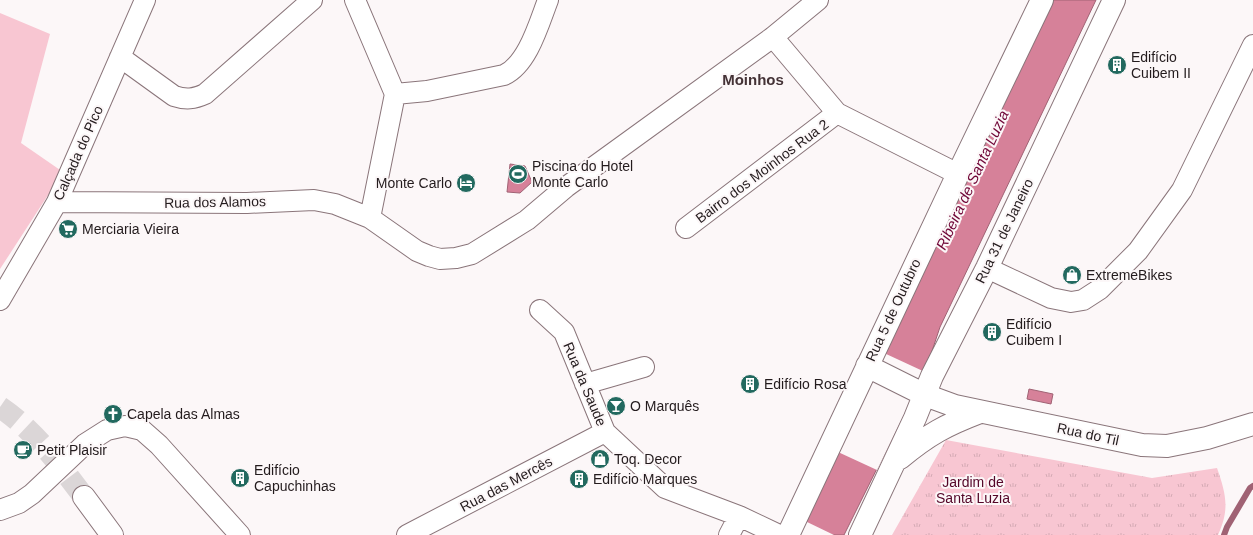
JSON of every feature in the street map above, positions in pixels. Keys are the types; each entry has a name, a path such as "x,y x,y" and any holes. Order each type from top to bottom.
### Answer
{"main road":[{"name":"Rua 5 de Outubro","path":"788,535 958,174 1042,0"},
{"name":"Rua 31 de Janeiro","path":"860,535 895,463 925,395 1114,0"},
{"name":"Rua do Til","path":"867,366 925,395 947,404 980,412 1148,445 1167,446 1207,438 1253,424"},
{"name":"Rua 31 de Janeiro","path":"895,463 923,439 946,425 980,412"},
{"path":"84,497 112,535"}],"street":[{"name":"Calçada do Pico","path":"0,300 57,202 145,0"},
{"path":"120,57 174,96 184,99 196,98 205,94 312,0"},
{"path":"355,0 395,94 370,218"},
{"path":"395,94 427,91 504,75 513,71 520,63 534,36 548,0"},
{"name":"Rua dos Alamos","path":"57,202 247,203 314,200 335,204 370,218 417,251 429,256 440,259 456,258 472,254 527,220 566,187 773,37 818,0"},
{"path":"773,37 837,114 958,174"},
{"path":"987,268 1051,298 1061,301 1071,302 1083,300 1100,289 1138,252 1182,190 1253,45"},
{"name":"Bairro dos Moinhos Rua 2","path":"686,228 837,114"},
{"name":"Rua da Saude","path":"540,310 564,332 605,432 665,488 739,516 779,535"},
{"path":"585,384 644,367"},
{"path":"0,510 19,503 32,494 85,444 108,430 125,426 142,430 159,445 240,535"},
{"name":"Rua das Mercês","path":"407,535 605,432"},
{"path":"729,535 739,516"}],"green space":[{"path":"0,13 50,34 21,143 63,172 0,269"},
{"name":"Jardim de Santa Luzia","path":"946,440 1152,478 1217,468 1223,486 1225,502 1222,526 1218,535 892,535"}],"water":[{"name":"Ribeira de Santa Luzia","path":"1053,0 1096,0 940,327 925,372 844,535 799,535"},
{"name":"Piscina do Hotel Monte Carlo","path":"510,164 525,166 532,182 520,193 507,192"},
{"path":"1029,389 1053,394 1051,404 1027,399"}],"pier":[{"path":"884,353 925,372 877,470 838,452"},
{"path":"805,521 834,535 799,535"}],"waterway":[{"path":"1224,535 1227,527 1250,488 1253,486"}],"tunnel":[{"path":"0,407 13,416 35,437 56,460 84,497"}],"place":[{"name":"Edifício Cuibem II","path":"1117,65"},
{"name":"Piscina do Hotel Monte Carlo","path":"518,174"},
{"name":"Monte Carlo","path":"466,183"},
{"name":"Merciaria Vieira","path":"68,229"},
{"name":"ExtremeBikes","path":"1072,275"},
{"name":"Edifício Cuibem I","path":"992,332"},
{"name":"Edifício Rosa","path":"750,384"},
{"name":"O Marquês","path":"616,406"},
{"name":"Capela das Almas","path":"113,414"},
{"name":"Petit Plaisir","path":"23,450"},
{"name":"Toq. Decor","path":"600,459"},
{"name":"Edifício Capuchinhas","path":"240,478"},
{"name":"Edifício Marques","path":"579,479"}],"district":[{"name":"Moinhos","path":"753,79"}]}
